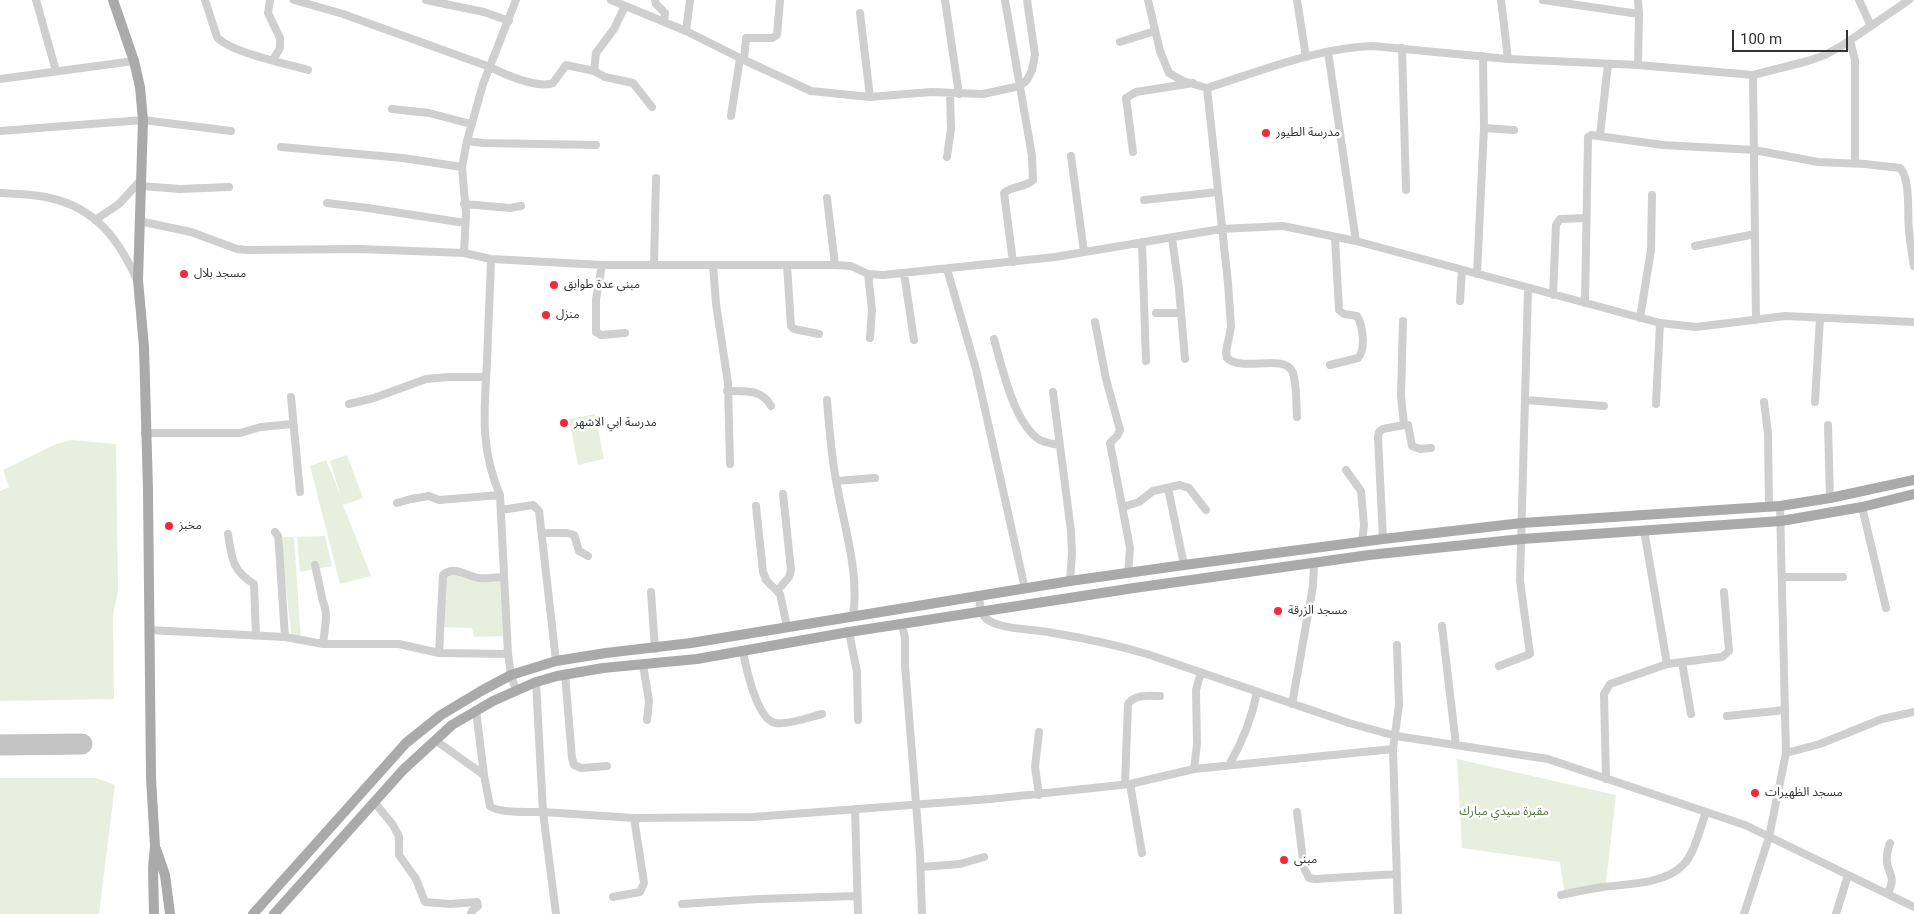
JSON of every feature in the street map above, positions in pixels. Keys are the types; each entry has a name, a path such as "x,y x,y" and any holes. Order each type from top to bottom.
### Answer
{"main road":[{"path":"113,0 134,61 143,120 138,280 144,347 148,490 151,778 155,846 153,868 154,914"},
{"path":"253,914 406,743 441,715 511,675 556,661 606,652 655,648 1070,581 1184,565 1522,523 1780,506 1830,498 1914,480"},
{"path":"274,914 403,770 452,725 476,710 516,690 565,674 603,668 697,659 849,632 1134,588 1386,553 1522,539 1780,521 1862,507 1914,494"},
{"path":"155,846 165,875 170,914"}],"street":[{"path":"36,0 56,71"},
{"path":"206,0 217,37 221,42 244,52 308,70"},
{"path":"270,0 268,12 280,38 280,48 273,60"},
{"path":"294,0 343,14 500,72 541,85 553,83 566,66 594,71 606,77 634,84 652,107"},
{"path":"429,0 484,12 509,21"},
{"path":"464,253 465,223 462,167 466,141 490,67 516,0"},
{"path":"611,0 686,31 812,91 870,97 931,92 983,94 1020,86 1027,80 1032,70 1035,55 1027,0"},
{"path":"655,0 656,4 665,13 664,22"},
{"path":"686,31 690,0"},
{"path":"730,116 746,38 772,38 777,35 780,0"},
{"path":"946,0 959,94"},
{"path":"1006,0 1032,156 1033,180 1030,183 1007,190 1004,193 1013,262"},
{"path":"1148,0 1160,51 1169,73 1183,81 1207,88 1306,57 1360,46 1402,48 1508,59 1638,65 1753,76 1808,61 1825,54 1850,41 1909,0"},
{"path":"1297,0 1306,57"},
{"path":"1502,0 1508,59"},
{"path":"1543,0 1639,14"},
{"path":"1638,0 1638,65"},
{"path":"1859,0 1871,26"},
{"path":"594,71 596,53 614,29 624,6"},
{"path":"860,13 870,97"},
{"path":"1120,42 1155,31"},
{"path":"1850,41 1855,60 1855,163"},
{"path":"1402,48 1406,190"},
{"path":"1328,52 1356,241"},
{"path":"1477,274 1484,128 1483,56"},
{"path":"0,79 134,61"},
{"path":"1600,135 1608,64"},
{"path":"1753,76 1756,320"},
{"path":"1133,152 1126,98 1136,92 1193,83"},
{"path":"1207,88 1231,327 1226,352 1227,358 1244,365 1282,363 1289,366 1293,373 1297,417"},
{"path":"947,158 952,116 950,93"},
{"path":"392,109 430,113 471,124"},
{"path":"0,131 143,120 231,131"},
{"path":"1484,128 1514,130"},
{"path":"1585,304 1588,137 1590,135 1663,145 1754,150 1818,162 1855,163 1900,168 1910,186 1909,229 1914,266"},
{"path":"466,141 484,144 596,145"},
{"path":"281,148 403,158 462,167"},
{"path":"1071,156 1084,252"},
{"path":"654,265 656,178"},
{"path":"95,220 119,204 140,184 180,189 229,187"},
{"path":"1144,200 1218,192"},
{"path":"0,193 42,196 81,209 104,227 117,242 138,280"},
{"path":"1640,318 1651,250 1652,195"},
{"path":"827,198 835,265"},
{"path":"327,203 465,223"},
{"path":"464,204 510,208 521,206"},
{"path":"1553,295 1556,225 1560,219 1586,218"},
{"path":"139,221 191,232 237,249 248,250 360,249 464,253 491,259 602,265 835,265 851,266 868,274 904,273 1013,262 1221,229 1283,226 1356,241 1660,323 1696,327 1785,316 1914,322"},
{"path":"1695,246 1755,234"},
{"path":"1330,365 1358,358 1362,348 1360,321 1357,316 1344,314 1339,310 1335,237"},
{"path":"1172,238 1185,359"},
{"path":"1142,242 1146,361"},
{"path":"491,259 484,423 486,452 500,495 508,654 511,675 516,690"},
{"path":"602,265 596,299 596,332 601,335 625,333"},
{"path":"713,265 716,304 726,372 730,464"},
{"path":"787,265 791,326 794,330 819,334"},
{"path":"947,269 976,369 1025,589"},
{"path":"1460,301 1462,270"},
{"path":"904,273 914,340"},
{"path":"868,274 872,310 870,338"},
{"path":"1499,666 1530,654 1520,581 1528,288"},
{"path":"1156,312 1181,313"},
{"path":"1815,402 1820,318"},
{"path":"1402,321 1401,396 1404,425"},
{"path":"1096,322 1106,379 1120,430 1110,443 1130,548 1128,574"},
{"path":"1656,404 1660,323"},
{"path":"994,339 1008,391 1024,422 1039,439 1059,444"},
{"path":"349,404 404,388 426,379 486,377"},
{"path":"727,391 758,393 766,398 771,406"},
{"path":"1053,392 1071,531 1070,581"},
{"path":"291,397 292,424 300,492"},
{"path":"827,400 836,481 854,581 856,601 853,616"},
{"path":"1525,400 1604,406"},
{"path":"1764,402 1768,434 1770,507"},
{"path":"145,433 240,433 261,427 292,424"},
{"path":"1383,539 1378,458 1379,432 1383,429 1408,425 1412,446 1420,450 1431,448"},
{"path":"1828,425 1830,498"},
{"path":"1346,470 1361,491 1364,525 1362,542"},
{"path":"836,481 875,478"},
{"path":"1123,507 1140,502 1153,491 1180,485 1189,488 1206,510"},
{"path":"1168,488 1184,565"},
{"path":"778,590 789,577 791,570 783,494"},
{"path":"397,503 429,496 439,500 500,495"},
{"path":"501,510 533,505 540,511 556,661"},
{"path":"756,506 763,572 766,580 778,590 782,598 787,627"},
{"path":"1744,914 1769,837 1786,753 1780,506"},
{"path":"1862,507 1886,608"},
{"path":"1644,530 1666,664"},
{"path":"275,532 278,542 285,637"},
{"path":"543,533 567,533 574,535 579,551 588,556"},
{"path":"228,534 234,564 242,572 246,580 254,584 256,636"},
{"path":"1292,704 1313,586 1314,563"},
{"path":"315,565 325,606 322,644"},
{"path":"439,652 443,575 452,571 459,571 478,578 504,577"},
{"path":"1782,577 1843,577"},
{"path":"651,592 655,648"},
{"path":"1606,778 1604,694 1610,684 1666,664 1722,657 1729,651 1724,592"},
{"path":"978,596 981,612 987,619 998,625 1052,632 1116,645 1349,723 1396,736 1548,759 1745,825 1914,907 1912,914"},
{"path":"902,624 905,638 922,914"},
{"path":"1442,626 1456,745"},
{"path":"149,630 285,637 322,644 399,644 439,652 508,654"},
{"path":"849,632 857,672 858,720"},
{"path":"1397,645 1400,705 1393,750 1398,914"},
{"path":"743,652 752,691 769,720 778,724 822,714"},
{"path":"1682,662 1691,714"},
{"path":"643,665 649,701 647,720"},
{"path":"1194,769 1197,744 1196,690 1201,672"},
{"path":"565,674 574,765 581,768 607,766"},
{"path":"536,682 543,812 556,914"},
{"path":"1229,764 1245,736 1253,713 1257,692"},
{"path":"1142,853 1127,784 1128,704 1131,700 1139,697 1160,696"},
{"path":"476,710 489,803 494,809 634,818 753,817 1039,795 1127,784 1194,769 1229,764 1393,750"},
{"path":"1727,716 1785,710"},
{"path":"1786,753 1820,744 1882,719 1914,712"},
{"path":"1039,732 1035,767 1039,795"},
{"path":"436,740 484,775"},
{"path":"375,803 394,825 399,837 399,855 416,879 425,902 450,904 477,902 478,906 471,914"},
{"path":"855,809 858,914"},
{"path":"1297,812 1304,868 1309,878 1397,874"},
{"path":"1561,895 1602,887 1646,882 1663,877 1682,866 1690,856 1706,812"},
{"path":"613,897 640,892 644,883 634,818"},
{"path":"1888,894 1892,882 1892,874 1887,864 1890,843"},
{"path":"920,867 960,864 984,857"},
{"path":"1836,914 1848,875"},
{"path":"682,904 857,896"}],"green space":[{"path":"595,414 604,459 578,465 569,419"},
{"path":"72,440 116,444 118,592 113,615 114,699 0,701 0,491 9,487 3,470 56,444"},
{"path":"347,455 363,498 343,505 371,576 340,584 310,466 326,460 341,497 330,461"},
{"path":"325,536 332,566 300,572 297,537"},
{"path":"280,537 294,537 301,641 292,639"},
{"path":"447,572 504,577 506,636 474,637 472,628 440,627"},
{"name":"مقبرة سيدي مبارك","path":"1457,759 1616,795 1606,883 1564,890 1560,862 1462,848"},
{"path":"0,778 96,778 115,785 99,914 0,914"}],"taxiway":[{"path":"0,745 82,744"}],"place":[{"name":"مدرسة الطيور","path":"1266,133"},
{"name":"مسجد بلال","path":"184,274"},
{"name":"مبنى عدة طوابق","path":"554,285"},
{"name":"منزل","path":"546,315"},
{"name":"مدرسة ابي الاشهر","path":"564,423"},
{"name":"مخبز","path":"169,526"},
{"name":"مسجد الزرقة","path":"1278,611"},
{"name":"مسجد الظهيرات","path":"1755,793"},
{"name":"مبنى","path":"1284,860"}]}
